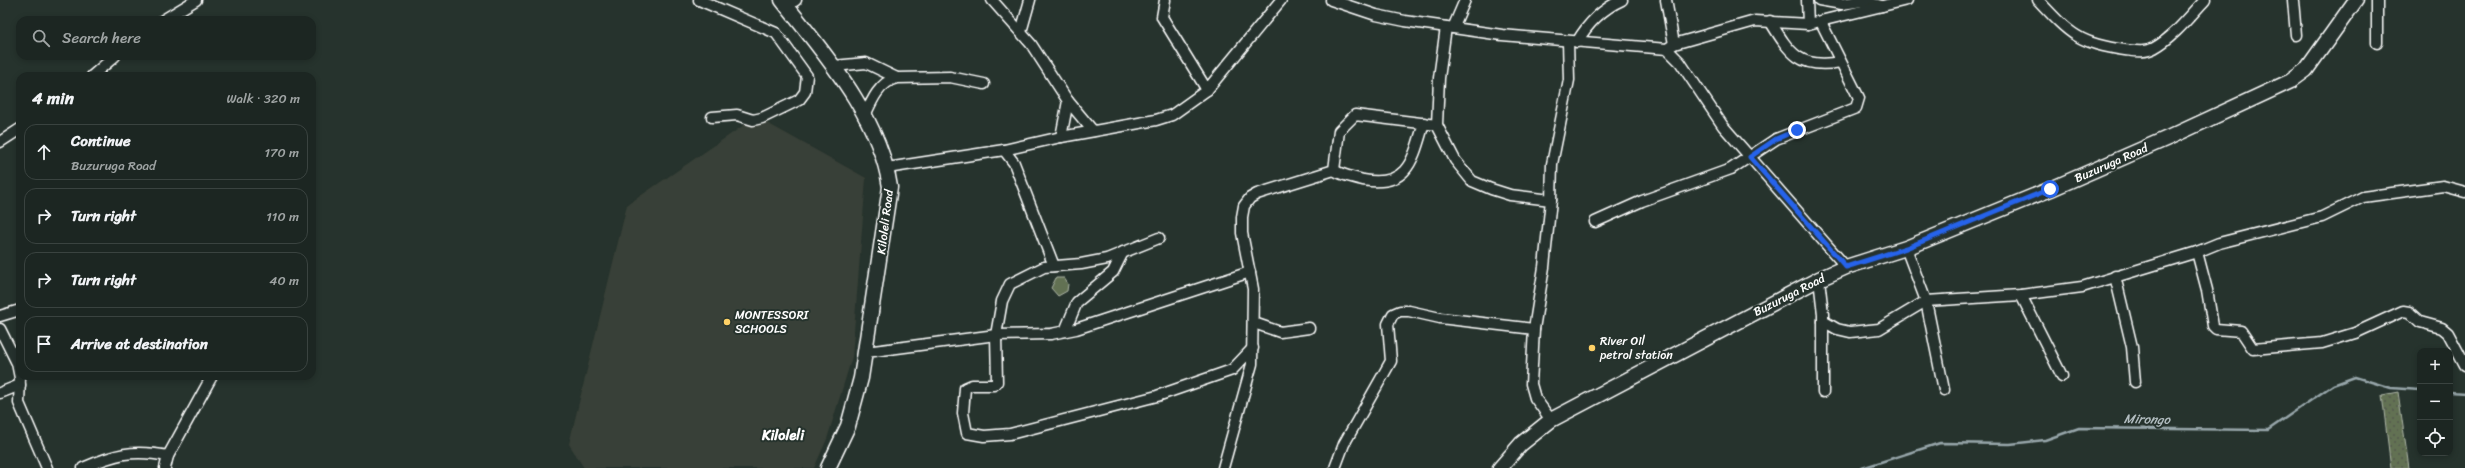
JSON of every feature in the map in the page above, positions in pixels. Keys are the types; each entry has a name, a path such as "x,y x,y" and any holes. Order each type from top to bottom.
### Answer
{"main road":[{"name":"Buzuruga Road","path":"1500,468 1521,444 1551,420 1819,279 1846,267 1906,248 2103,167 2291,81 2310,65 2356,0"},
{"name":"Kiloleli Road","path":"788,2 834,66 864,118 887,168 890,187 866,352 848,426 828,468"}],"street":[{"path":"170,16 196,0"},
{"path":"699,0 776,33 807,76 805,92 798,100 762,118 753,120 737,115 712,117"},
{"path":"992,0 1031,44 1068,102 1093,131"},
{"path":"1021,32 1030,0"},
{"path":"1164,0 1162,17 1207,90"},
{"path":"887,168 1004,150 1061,136 1156,120 1172,115 1207,90 1281,0"},
{"path":"1331,0 1376,15 1450,27 1572,41 1670,46 1755,21 1808,24 1907,0"},
{"path":"1465,0 1450,27 1439,78 1437,125 1455,160 1472,181 1510,195 1551,200"},
{"path":"1666,0 1670,46 1722,126 1846,267"},
{"path":"1807,0 1808,24"},
{"path":"1819,0 1842,4 1862,2 1886,6"},
{"path":"2038,0 2062,26 2080,40 2095,45 2142,52 2163,43 2205,0"},
{"path":"2293,0 2296,35"},
{"path":"2377,0 2377,42"},
{"path":"1551,420 1531,390 1534,329 1544,267 1551,200 1552,164 1569,80 1572,41 1590,22 1617,1"},
{"path":"1770,21 1782,41 1799,59 1817,65 1840,62"},
{"path":"1595,222 1642,201 1731,169 1776,139 1856,108 1859,98 1821,22"},
{"path":"103,72 111,60"},
{"path":"834,66 866,64 897,78"},
{"path":"864,118 879,90 890,79 950,77 984,84"},
{"path":"1061,136 1068,102"},
{"path":"1334,170 1339,131 1355,115 1437,125"},
{"path":"1223,468 1252,364 1254,323 1250,272 1242,233 1244,206 1250,198 1258,194 1334,170 1346,176 1375,182 1398,178 1408,168 1414,158 1424,123"},
{"path":"0,142 16,132"},
{"path":"1004,150 1014,163 1054,266"},
{"path":"1823,321 1837,330 1850,332 1879,329 1926,301 2021,295 2082,287 2197,252 2218,243 2322,217 2362,197 2443,186 2465,192"},
{"path":"1159,238 1123,252 1088,263 1044,267 1030,273 1007,288 1002,301 996,335 996,383 972,385 965,388 963,392 965,430 971,435 994,436 1010,434 1157,396 1232,370 1253,348"},
{"path":"1906,248 1926,301 1944,390"},
{"path":"1065,331 1077,302 1113,272 1123,252"},
{"path":"2197,252 2206,282 2213,326 2216,329 2241,332 2253,349 2304,346 2333,340 2403,311 2408,312 2420,322 2442,328 2448,333 2465,365"},
{"path":"866,352 996,335 1051,334 1093,324 1250,272"},
{"path":"2115,276 2132,347 2135,382"},
{"path":"1819,279 1823,321 1823,392"},
{"path":"2021,295 2062,376"},
{"path":"0,316 16,311"},
{"path":"1335,468 1344,444 1392,361 1388,324 1392,314 1400,311 1409,311 1440,318 1534,329"},
{"path":"1254,323 1280,332 1309,328"},
{"path":"0,329 16,361"},
{"path":"19,380 19,403 47,468"},
{"path":"165,468 168,456 210,380"},
{"path":"0,393 20,385"},
{"path":"83,468 124,452 148,452 168,456"}],"shaded area":[{"name":"MONTESSORI SCHOOLS","path":"756,117 866,178 852,357 827,439 814,468 584,468 569,444 627,205"}],"green space":[{"path":"1056,278 1064,278 1068,284 1067,291 1058,296 1051,288"},
{"path":"2398,392 2409,468 2391,468 2382,395"}],"waterway":[{"name":"Mirongo","path":"1862,468 1940,443 2010,444 2045,440 2079,428 2268,430 2333,385 2355,377 2391,388 2417,390"},
{"name":"Mirongo","path":"2453,392 2465,393"}],"place":[{"name":"MONTESSORI SCHOOLS","path":"727,322"},
{"name":"River Oil petrol station","path":"1592,348"}],"district":[{"name":"Kiloleli","path":"783,435"}],"route":[{"path":"1797,130 1776,139 1750,157 1846,267 1906,248 2050,189"}]}
